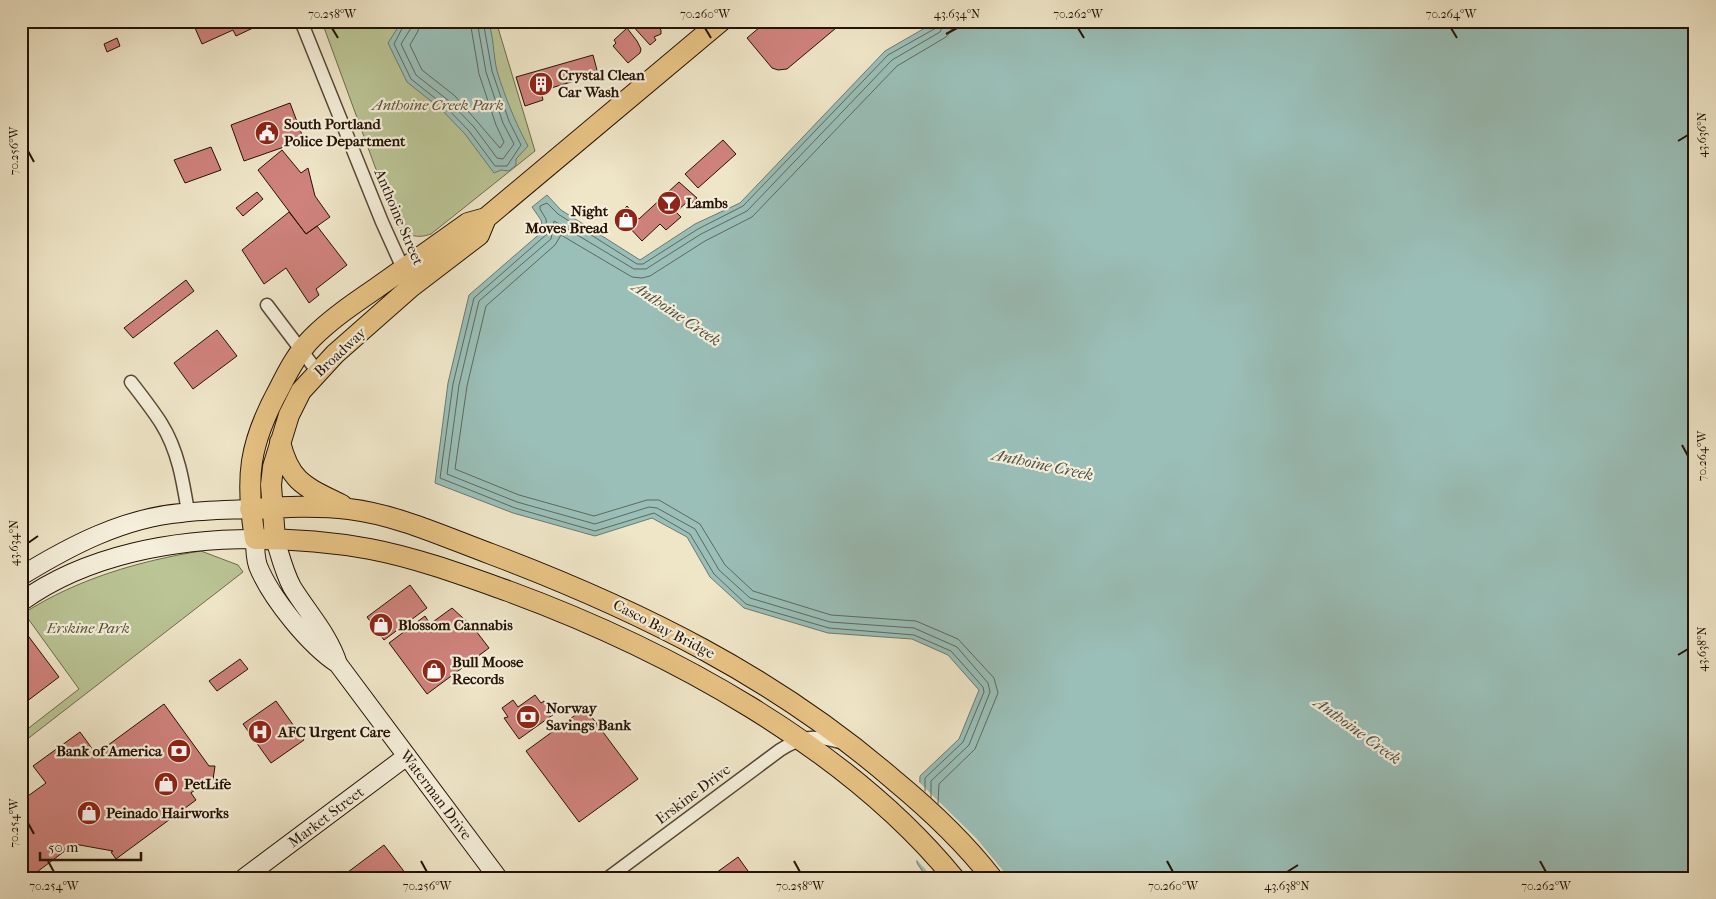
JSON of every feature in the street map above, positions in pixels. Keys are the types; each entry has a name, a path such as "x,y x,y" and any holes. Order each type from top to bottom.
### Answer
{"main road":[{"name":"Broadway","path":"272,508 271,485 280,442 301,391 318,371 407,278 468,223 486,218 722,21"},
{"name":"Broadway","path":"250,509 250,475 262,421 302,350 346,309 407,278"},
{"path":"280,442 285,462 299,481 350,509"},
{"name":"Casco Bay Bridge","path":"272,508 312,506 350,509 433,531 612,603 728,663 779,693 855,745 925,806 992,878"},
{"path":"250,509 272,508"},
{"name":"Waterman Drive","path":"272,508 275,539"},
{"name":"Waterman Drive","path":"250,509 255,539"},
{"path":"255,539 275,539"},
{"name":"Casco Bay Bridge","path":"275,539 333,543 373,550 425,564 529,599 581,620 684,671 749,707 836,766 891,812 954,878"}],"street":[{"name":"Anthoine Street","path":"301,21 382,222 407,278"},
{"path":"267,304 318,371"},
{"path":"131,382 161,424 172,446 179,462 188,512"},
{"path":"21,576 70,546 92,536 158,517 188,512 250,509"},
{"path":"21,602 58,581 124,555 191,542 255,539"},
{"name":"Waterman Drive","path":"255,539 258,566 283,608 319,652 338,664"},
{"name":"Waterman Drive","path":"275,539 282,563 292,586 332,646 338,664 498,878"},
{"path":"798,739 824,737 855,745"},
{"name":"Erskine Drive","path":"608,878 798,739"},
{"name":"Market Street","path":"244,878 407,756"}],"green space":[{"name":"Anthoine Creek Park","path":"496,21 535,151 431,234 416,236 408,234 396,224 322,22"},
{"name":"Erskine Park","path":"201,551 238,565 243,572 21,744 21,734 79,689 24,613 65,590 109,573 155,560"}],"water":[{"path":"402,21 488,21 500,81 528,146 516,159 516,165 509,171 501,170 494,173 465,134 441,109 407,82 388,43"},
{"name":"Anthoine Creek","path":"937,21 1695,21 1695,878 927,878 917,863 920,776 959,739 979,690 948,655 912,639 828,633 744,608 710,577 687,537 652,518 595,536 513,513 435,483 448,383 469,295 543,231 541,220 532,207 547,195 561,210 640,260 695,224 740,203 885,51"}],"pier":[{"path":"917,780 977,839 1009,878 933,878 915,858"}],"building":[{"path":"192,21 251,21 253,28 236,36 233,30 202,44"},
{"path":"634,21 654,21 661,30 661,34 654,37 656,40 650,45 631,24"},
{"path":"767,21 830,21 836,28 787,69 778,70 772,68 747,38"},
{"path":"627,28 641,49 640,53 628,63 613,46 616,43 614,40"},
{"path":"117,38 120,46 107,52 104,44"},
{"name":"Crystal Clean Car Wash","path":"593,55 598,74 541,91 543,100 525,106 516,77"},
{"name":"South Portland Police Department","path":"290,103 304,140 244,161 231,125"},
{"path":"723,140 736,154 698,188 685,174"},
{"path":"211,147 221,170 185,183 174,160"},
{"path":"282,150 301,173 308,168 315,196 330,217 306,234 258,170"},
{"path":"679,182 697,198 690,205 687,202 676,212 681,217 666,230 660,224 642,241 627,225 624,228 615,218 627,206 639,219"},
{"path":"257,192 263,199 243,216 236,208"},
{"path":"289,212 306,234 317,226 347,265 316,289 319,295 309,303 286,268 264,284 242,250"},
{"path":"186,280 194,291 133,338 124,328"},
{"path":"217,330 237,356 193,389 174,363"},
{"path":"410,585 427,608 384,640 367,617"},
{"name":"Bull Moose Records","path":"452,608 473,627 489,648 427,694 389,643 425,616 430,624"},
{"path":"26,633 59,677 26,702 21,696 21,636"},
{"path":"240,659 248,669 217,691 209,681"},
{"name":"Norway Savings Bank","path":"535,695 541,703 544,701 554,714 519,739 504,718 508,717 502,708 513,700 518,707"},
{"path":"276,701 304,740 271,763 243,724"},
{"path":"164,704 209,766 215,766 213,780 209,779 191,793 196,800 116,859 111,852 113,851 74,844 29,878 21,878 21,801 46,783 33,766 80,732 96,754"},
{"path":"585,708 638,779 579,822 526,751"},
{"path":"384,845 409,878 346,878 344,875"},
{"path":"738,857 753,878 709,878"}],"place":[{"name":"Crystal Clean Car Wash","path":"541,84"},
{"name":"South Portland Police Department","path":"267,133"},
{"name":"Lambs","path":"669,203"},
{"name":"Night Moves Bread","path":"626,220"},
{"name":"Blossom Cannabis","path":"381,625"},
{"name":"Bull Moose Records","path":"434,671"},
{"name":"Norway Savings Bank","path":"528,717"},
{"name":"AFC Urgent Care","path":"260,732"},
{"name":"Bank of America","path":"179,751"},
{"name":"PetLife","path":"166,784"},
{"name":"Peinado Hairworks","path":"89,813"}]}
